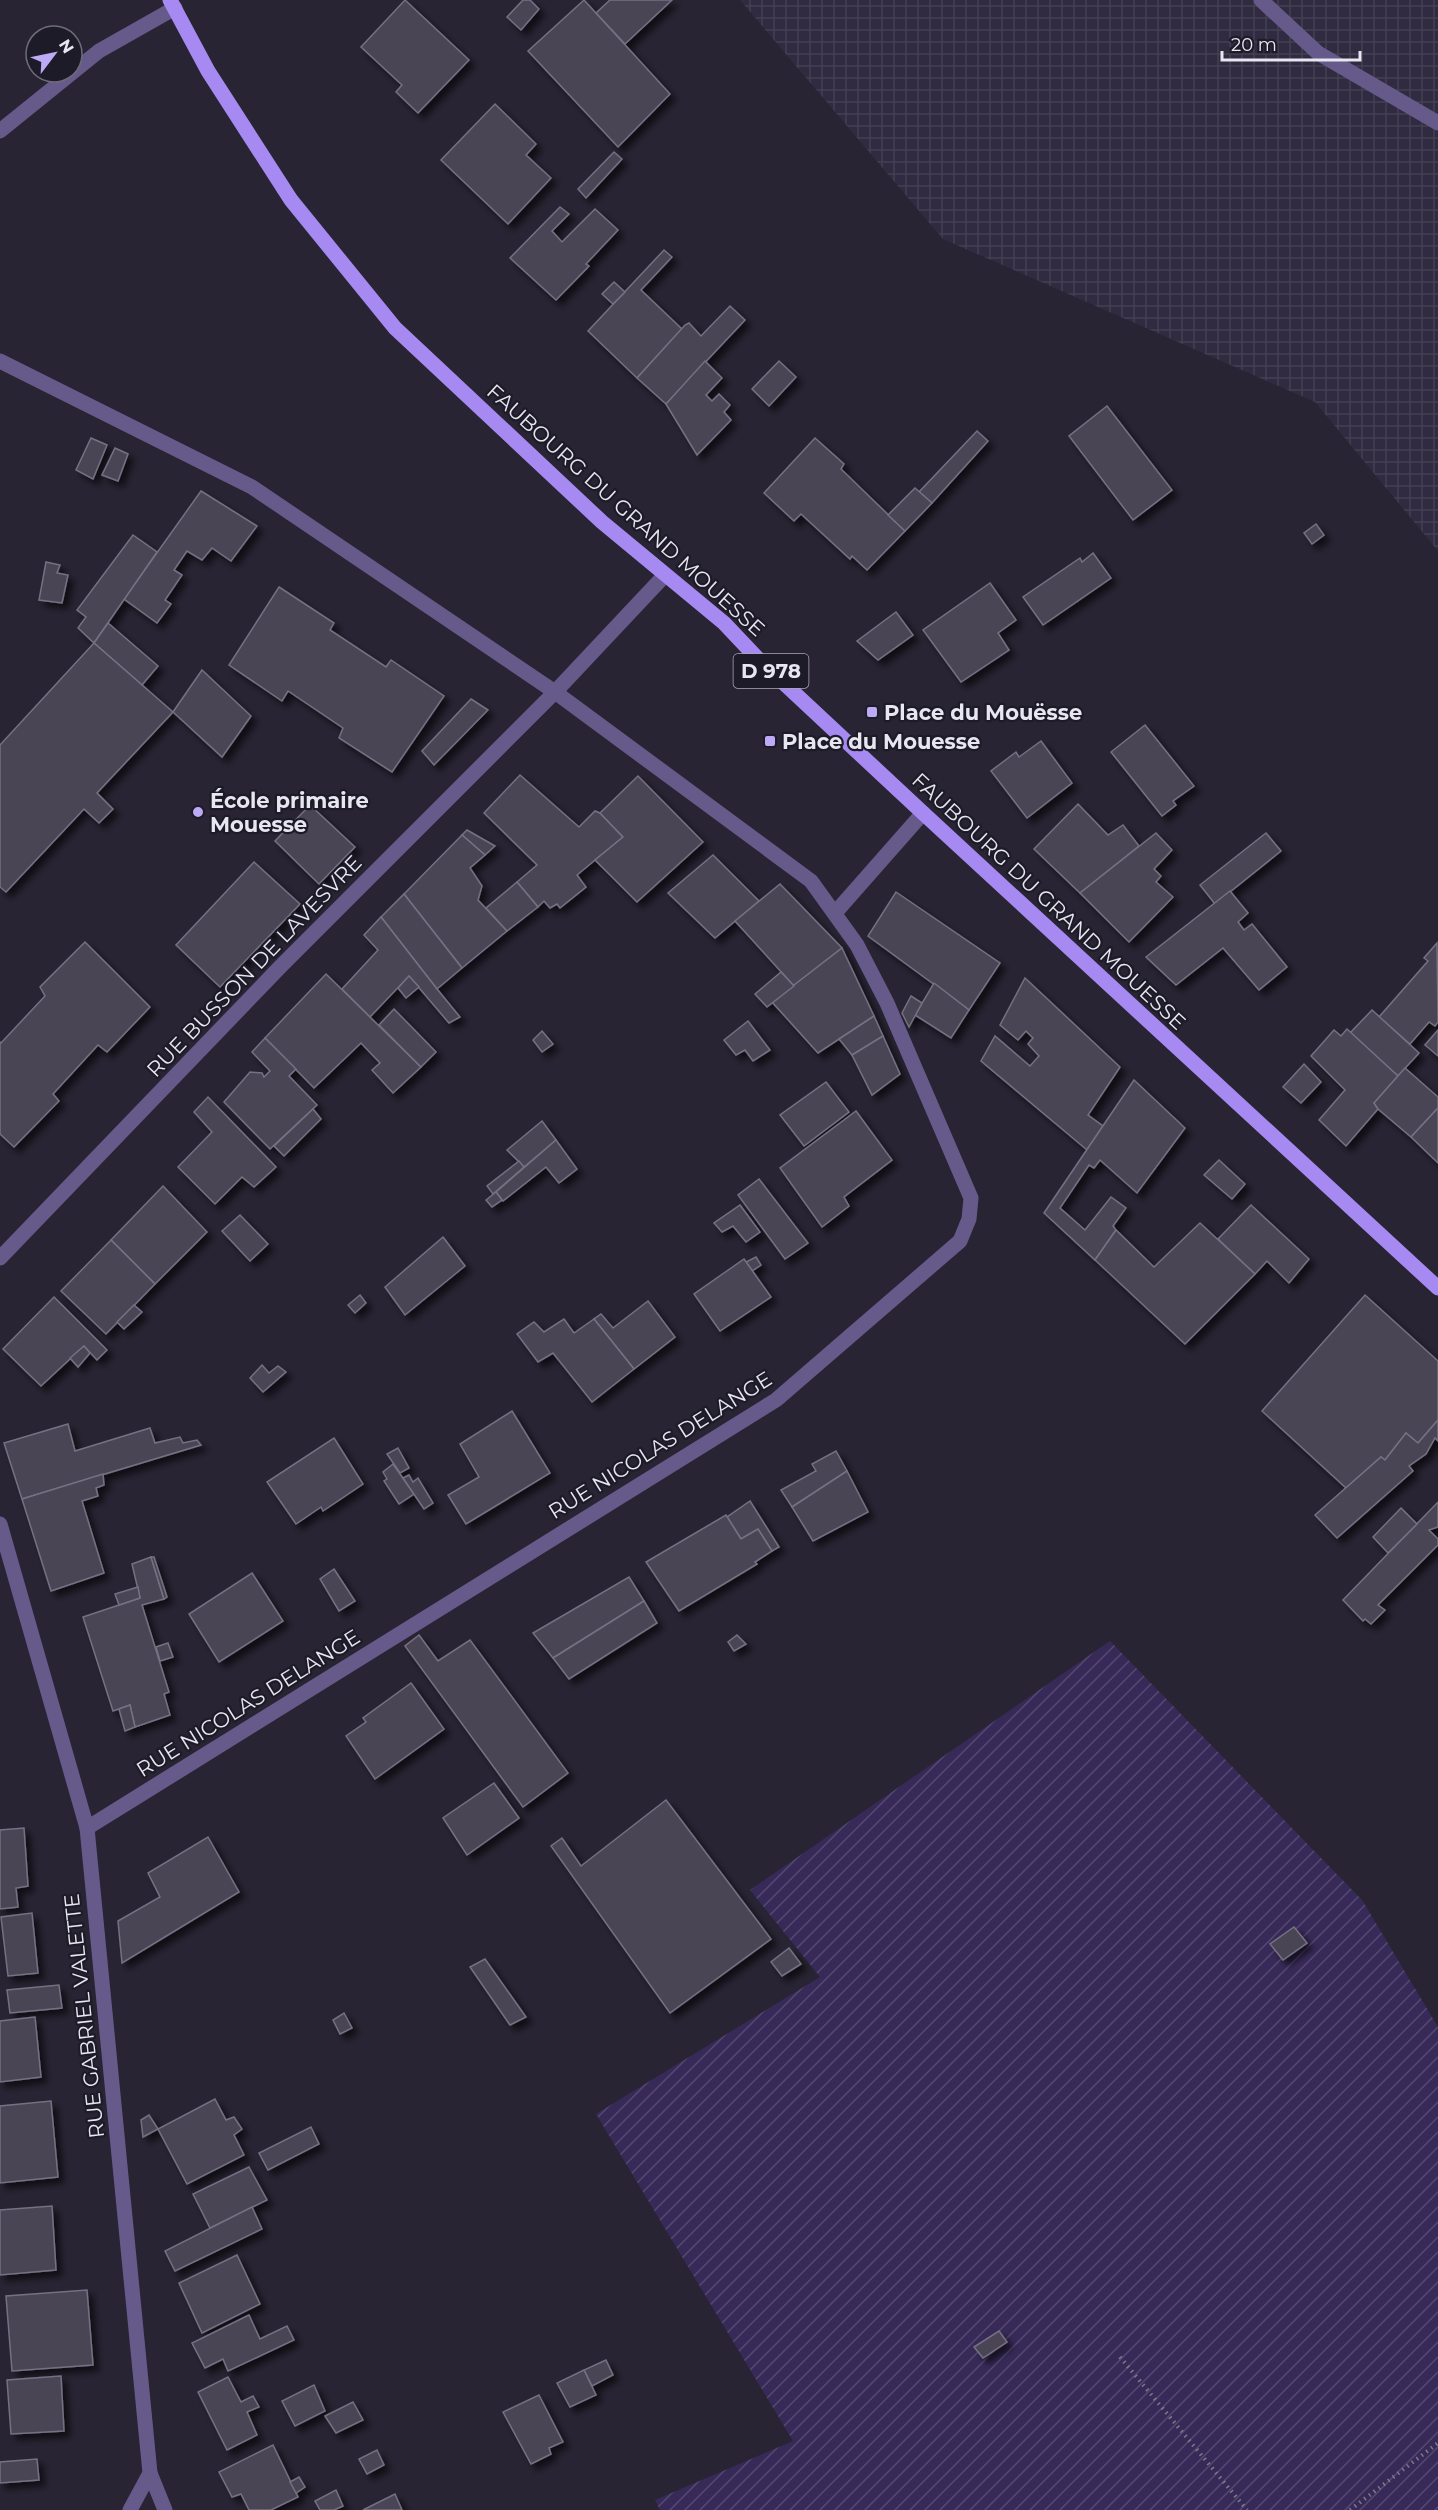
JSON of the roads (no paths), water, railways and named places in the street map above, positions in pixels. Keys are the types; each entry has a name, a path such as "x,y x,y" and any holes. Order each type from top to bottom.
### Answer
{"main road":[{"name":"FAUBOURG DU GRAND MOUESSE","path":"172,4 208,71 291,200 395,328 602,522 724,623 759,660 922,813 1438,1288"}],"street":[{"path":"1261,0 1317,53 1438,123"},
{"path":"0,130 99,51 172,4"},
{"path":"0,361 252,487 555,692 811,881 835,913 922,813"},
{"name":"RUE BUSSON DE LAVESVRE","path":"0,1258 273,975 555,692 665,575"},
{"name":"RUE NICOLAS DELANGE","path":"87,1828 776,1400 960,1241 969,1219 971,1198 887,1003 857,945 835,913"},
{"name":"RUE GABRIEL VALETTE","path":"0,1524 87,1828 150,2473 165,2510"},
{"path":"130,2510 150,2473"}],"place":[{"name":"Place du Mouësse","path":"872,712"},
{"name":"Place du Mouesse","path":"770,741"},
{"name":"École primaire Mouesse","path":"198,812"}]}
